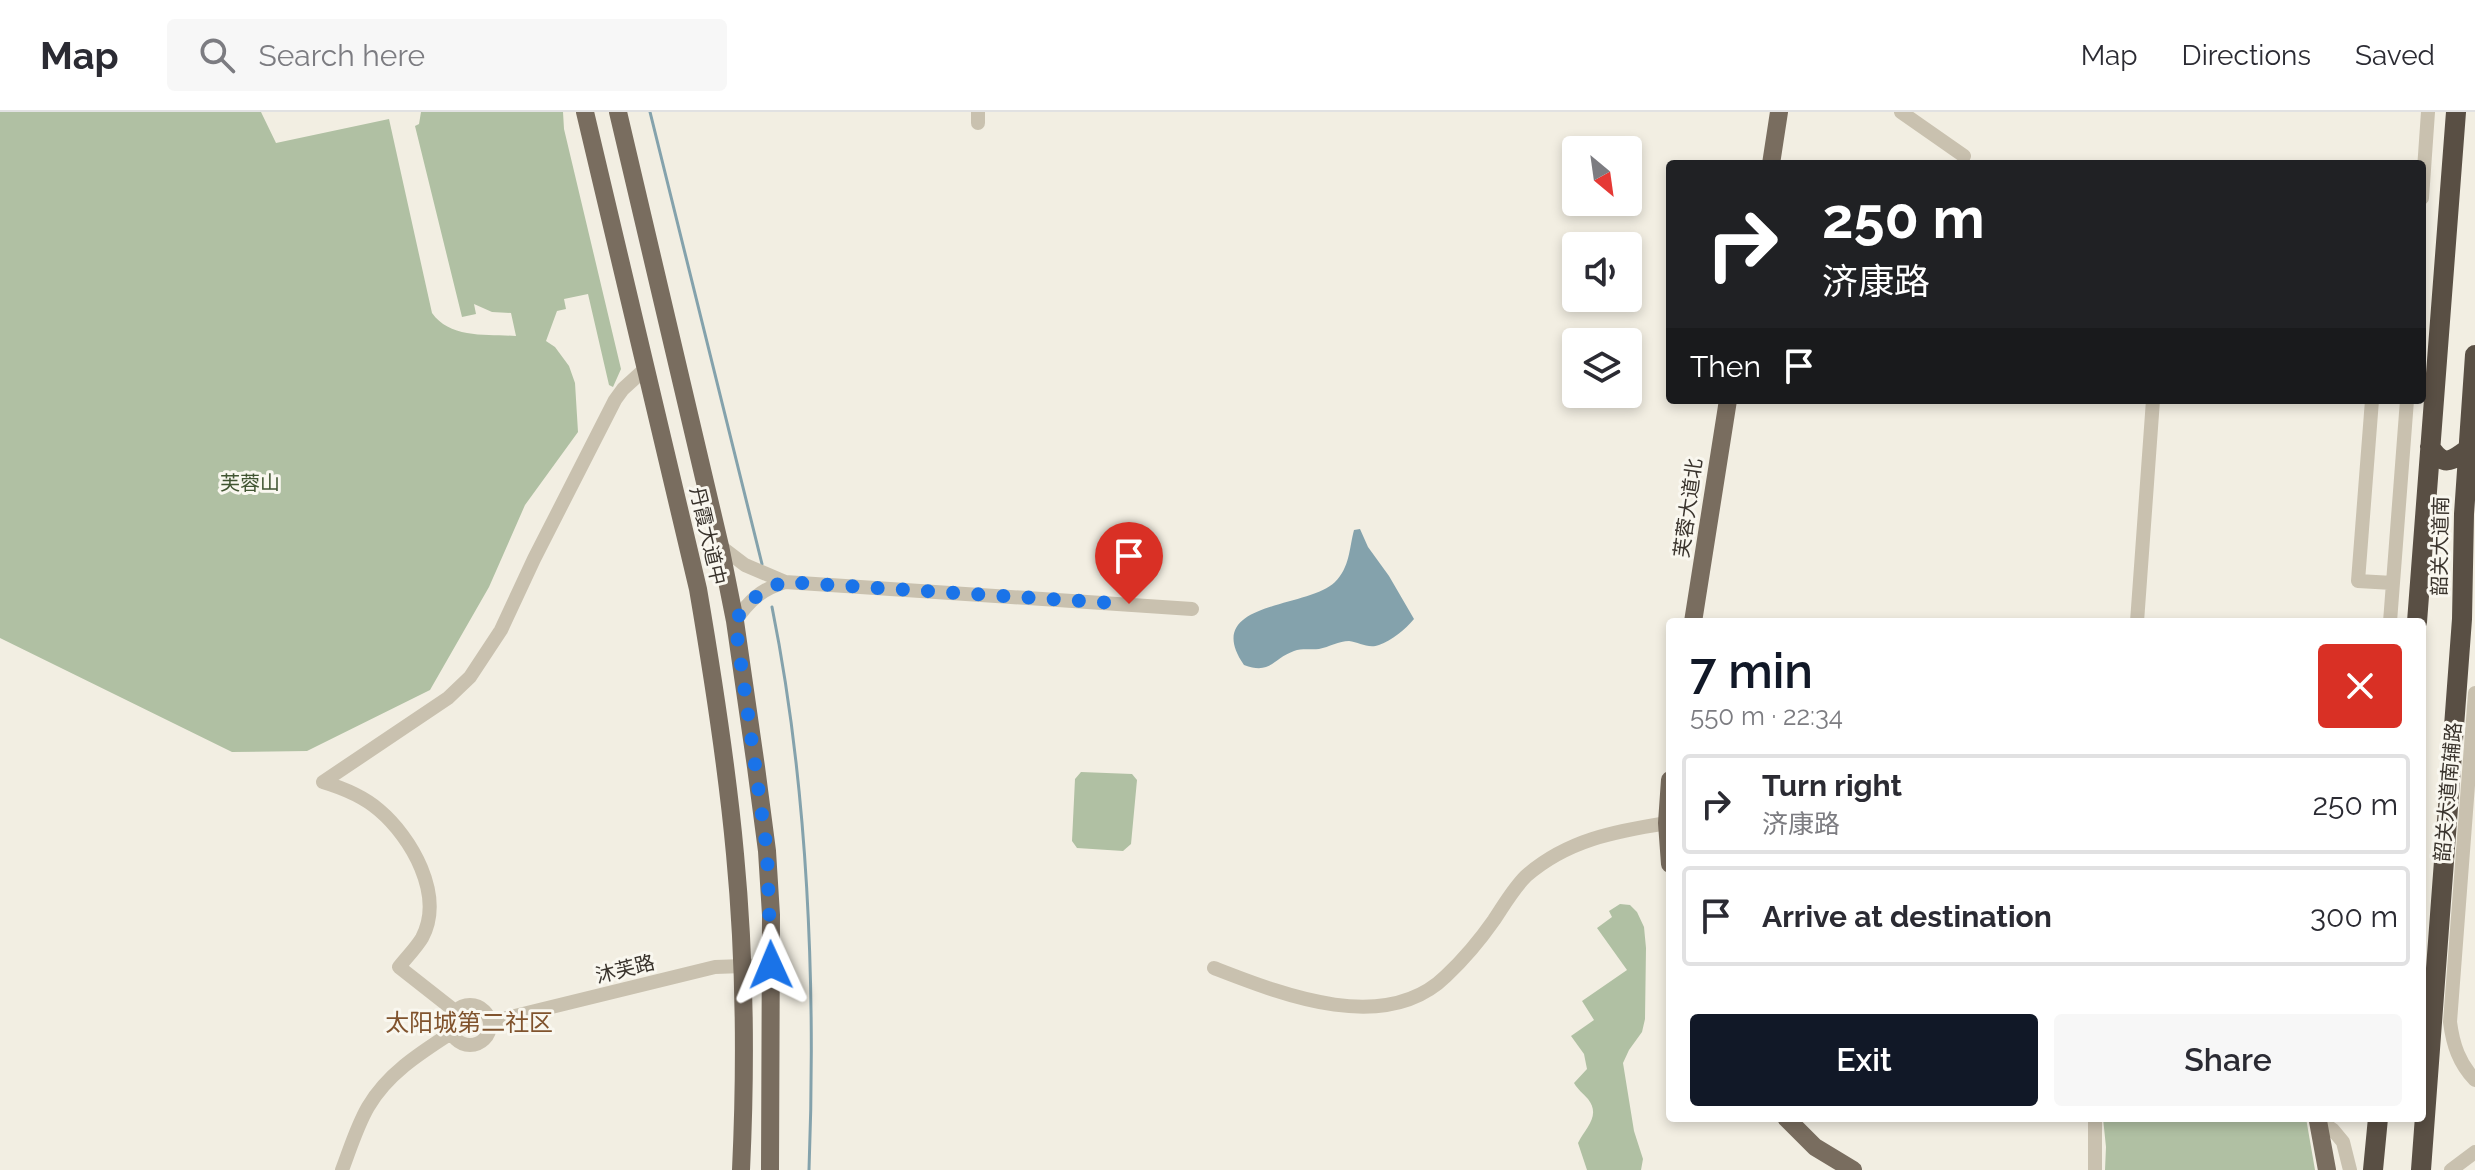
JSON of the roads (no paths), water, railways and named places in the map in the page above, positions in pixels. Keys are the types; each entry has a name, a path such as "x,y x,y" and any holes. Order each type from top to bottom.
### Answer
{"highway":[{"name":"韶关大道南","path":"2417,618 2456,112"},
{"name":"韶关大道南","path":"2426,1103 2462,619 2464,514 2475,355"},
{"path":"2430,447 2437,458 2446,461 2468,449"},
{"path":"2425,517 2446,504 2464,514"},
{"path":"2373,1170 2378,1122"},
{"name":"韶关大道南","path":"2421,1170 2425,1122"}],"main road":[{"name":"丹霞大道中","path":"585,112 698,589 707,644 735,855 744,1020 741,1170"},
{"name":"丹霞大道中","path":"618,112 735,621 767,851 771,965 770,1170"},
{"path":"1772,160 1779,112"},
{"name":"芙蓉大道北","path":"1694,618 1727,404"},
{"path":"1790,1122 1815,1147 1853,1170"},
{"path":"2318,1122 2327,1170"}],"street":[{"path":"1901,112 1964,156"},
{"path":"2425,160 2428,112"},
{"path":"455,1011 399,967 422,939 429,909 427,887 414,854 401,832 379,810 342,788 323,782 448,698 470,677 501,630 619,394 645,369"},
{"path":"2137,618 2153,404"},
{"path":"2372,404 2358,581 2393,583"},
{"path":"2390,618 2407,404"},
{"path":"720,546 745,565 785,582 1192,609"},
{"path":"735,621 754,597 785,582"},
{"name":"韶关大道南辅路","path":"2475,693 2450,1022 2457,1053 2475,1080"},
{"path":"1214,968 1297,998 1319,1002 1350,1006 1407,1000 1430,989 1446,976 1487,929 1511,894 1549,859 1583,841 1605,834 1666,823"},
{"name":"沐芙路","path":"490,1022 715,967 771,965"},
{"path":"473,1005 484,1011 490,1022 487,1035 472,1045 460,1042 451,1033 450,1022 460,1007 473,1005"},
{"path":"342,1170 366,1110 381,1088 411,1061 451,1033"},
{"path":"2095,1122 2095,1170"},
{"path":"2321,1122 2343,1142 2350,1170"},
{"path":"2451,1170 2475,1152"}],"water":[{"path":"1360,529 1368,547 1414,619 1398,634 1379,645 1345,641 1319,649 1294,651 1266,667 1244,665 1234,644 1236,629 1246,618 1262,610 1321,591 1335,582 1346,564 1354,530"}],"waterway":[{"path":"650,112 762,564"},
{"path":"772,607 794,745 807,887 811,1030 809,1170"}],"district":[{"name":"太阳城第二社区","path":"469,1023"}],"park label":[{"name":"芙蓉山","path":"250,483"}]}
